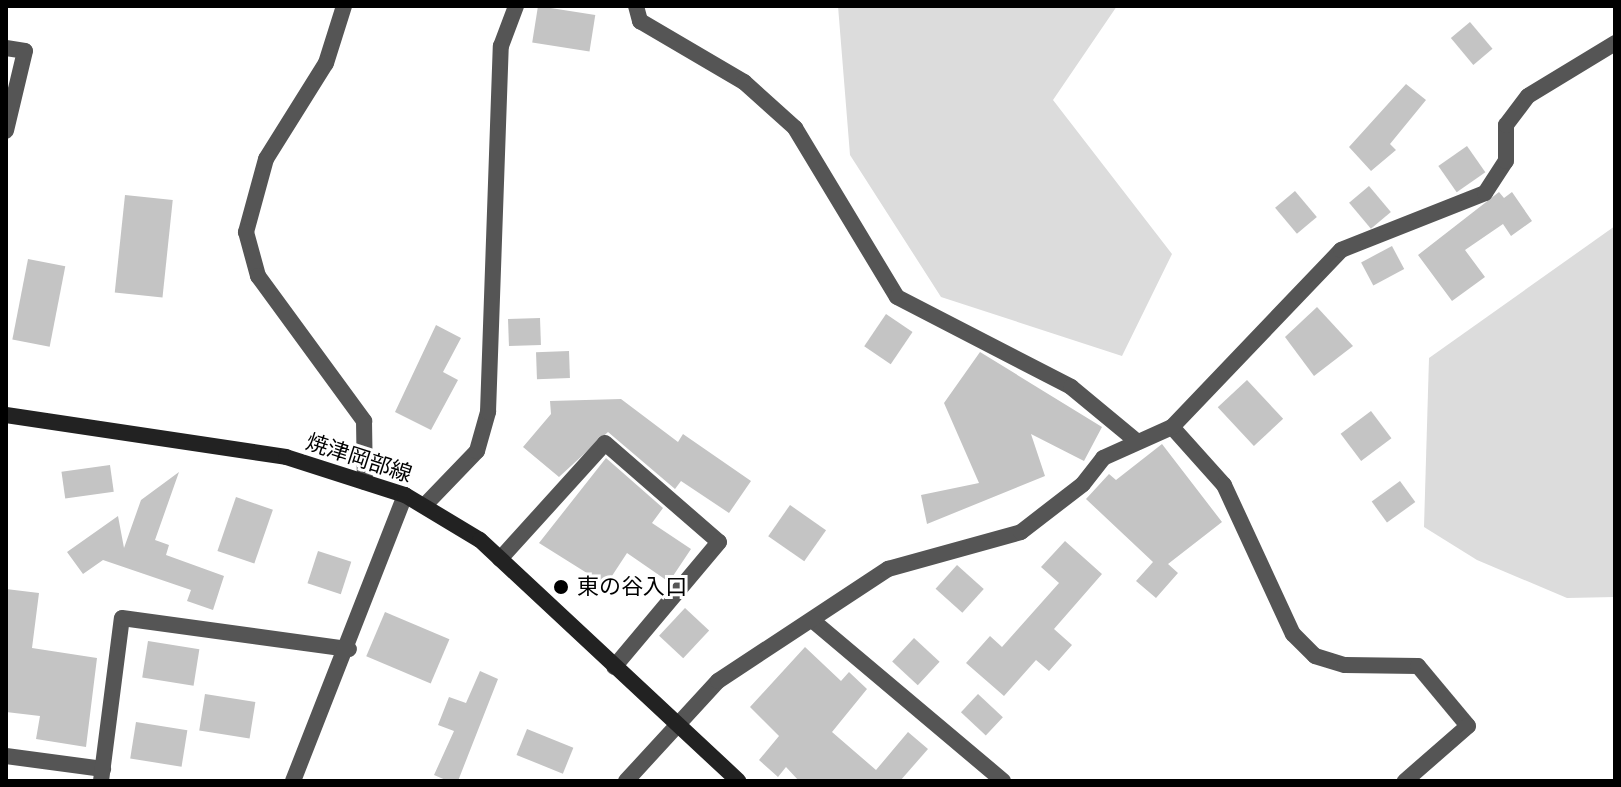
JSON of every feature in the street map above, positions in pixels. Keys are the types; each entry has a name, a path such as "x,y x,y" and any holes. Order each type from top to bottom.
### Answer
{"main road":[{"name":"焼津岡部線","path":"6,415 286,457 405,495 425,505 500,559 738,781"}],"street":[{"path":"344,6 326,63 266,159 246,232 258,276 364,421 365,482"},
{"path":"425,505 477,451 488,412 501,46 516,6"},
{"path":"636,6 640,21 744,82 795,128 897,297 1071,387 1135,440"},
{"path":"629,780 718,681 888,569 1021,532 1135,440 1172,427 1341,250 1485,193 1506,161 1506,125 1528,96 1615,43"},
{"path":"6,48 25,51 6,131"},
{"path":"1172,427 1224,485 1293,634 1315,656 1345,665 1418,666 1468,726 1405,781"},
{"path":"500,559 605,443 719,542 614,667"},
{"path":"293,781 349,649 405,495"},
{"path":"6,756 102,775 122,618 349,649"},
{"path":"812,620 1003,781"}],"shaded area":[{"path":"838,6 1117,6 1053,100 1172,254 1122,356 941,297 850,155"},
{"path":"1615,226 1615,597 1567,598 1477,560 1424,527 1429,358"}],"building":[{"path":"538,6 595,15 589,52 532,43"},
{"path":"1470,22 1492,49 1473,65 1451,38"},
{"path":"1406,84 1426,100 1390,144 1396,150 1371,171 1349,147"},
{"path":"1467,146 1485,172 1457,192 1438,166"},
{"path":"1369,186 1391,212 1371,229 1349,203"},
{"path":"1295,191 1317,217 1297,234 1275,208"},
{"path":"1499,192 1504,198 1512,192 1532,221 1511,236 1503,224 1465,250 1485,277 1452,301 1418,255"},
{"path":"125,195 173,200 162,297 115,292"},
{"path":"1392,246 1404,269 1373,285 1361,262"},
{"path":"28,259 65,266 50,347 12,339"},
{"path":"1317,307 1353,346 1314,376 1285,337"},
{"path":"886,314 913,332 891,364 864,346"},
{"path":"540,318 541,345 509,346 508,319"},
{"path":"436,325 461,338 443,372 458,380 431,430 395,412"},
{"path":"569,351 570,378 537,379 536,352"},
{"path":"980,352 1102,427 1084,461 1031,434 1045,476 927,524 921,495 979,483 944,403"},
{"path":"1247,380 1283,419 1254,446 1218,407"},
{"path":"621,399 678,442 683,434 751,481 729,513 681,481 675,489 608,432 559,477 523,447 551,414 550,401"},
{"path":"1371,411 1391,438 1361,461 1341,434"},
{"path":"1162,444 1222,522 1168,564 1178,573 1156,598 1136,581 1153,562 1086,499 1109,474 1116,480"},
{"path":"606,458 663,508 652,523 691,549 669,582 627,553 606,585 539,543"},
{"path":"110,465 114,492 65,499 61,472"},
{"path":"179,472 155,540 169,545 166,555 224,576 213,610 187,601 191,590 103,560 83,574 67,552 118,516 124,548 141,500"},
{"path":"1400,481 1415,502 1387,523 1372,502"},
{"path":"236,497 273,510 254,564 217,551"},
{"path":"790,505 826,530 804,561 768,536"},
{"path":"1065,541 1102,574 1054,629 1072,645 1049,671 1036,660 1004,696 966,663 990,636 1002,647 1059,583 1041,567"},
{"path":"318,551 351,562 341,594 307,583"},
{"path":"957,565 984,589 962,613 936,589"},
{"path":"6,589 39,593 32,648 97,658 86,747 36,739 40,716 6,712"},
{"path":"685,608 709,631 683,658 659,636"},
{"path":"385,612 449,639 431,684 366,656"},
{"path":"914,638 940,662 918,685 892,661"},
{"path":"148,641 199,649 194,686 142,678"},
{"path":"805,647 841,681 849,672 867,689 832,732 876,770 908,732 928,749 900,781 799,781 786,767 778,777 759,760 779,736 750,707"},
{"path":"480,671 498,679 458,781 448,781 434,775 454,731 438,725 449,697 466,703"},
{"path":"205,694 255,702 250,739 199,731"},
{"path":"978,694 1003,717 986,735 961,712"},
{"path":"136,722 187,730 182,767 130,759"},
{"path":"527,729 573,748 563,774 517,755"}],"place":[{"name":"東の谷入口","path":"561,587"}]}
